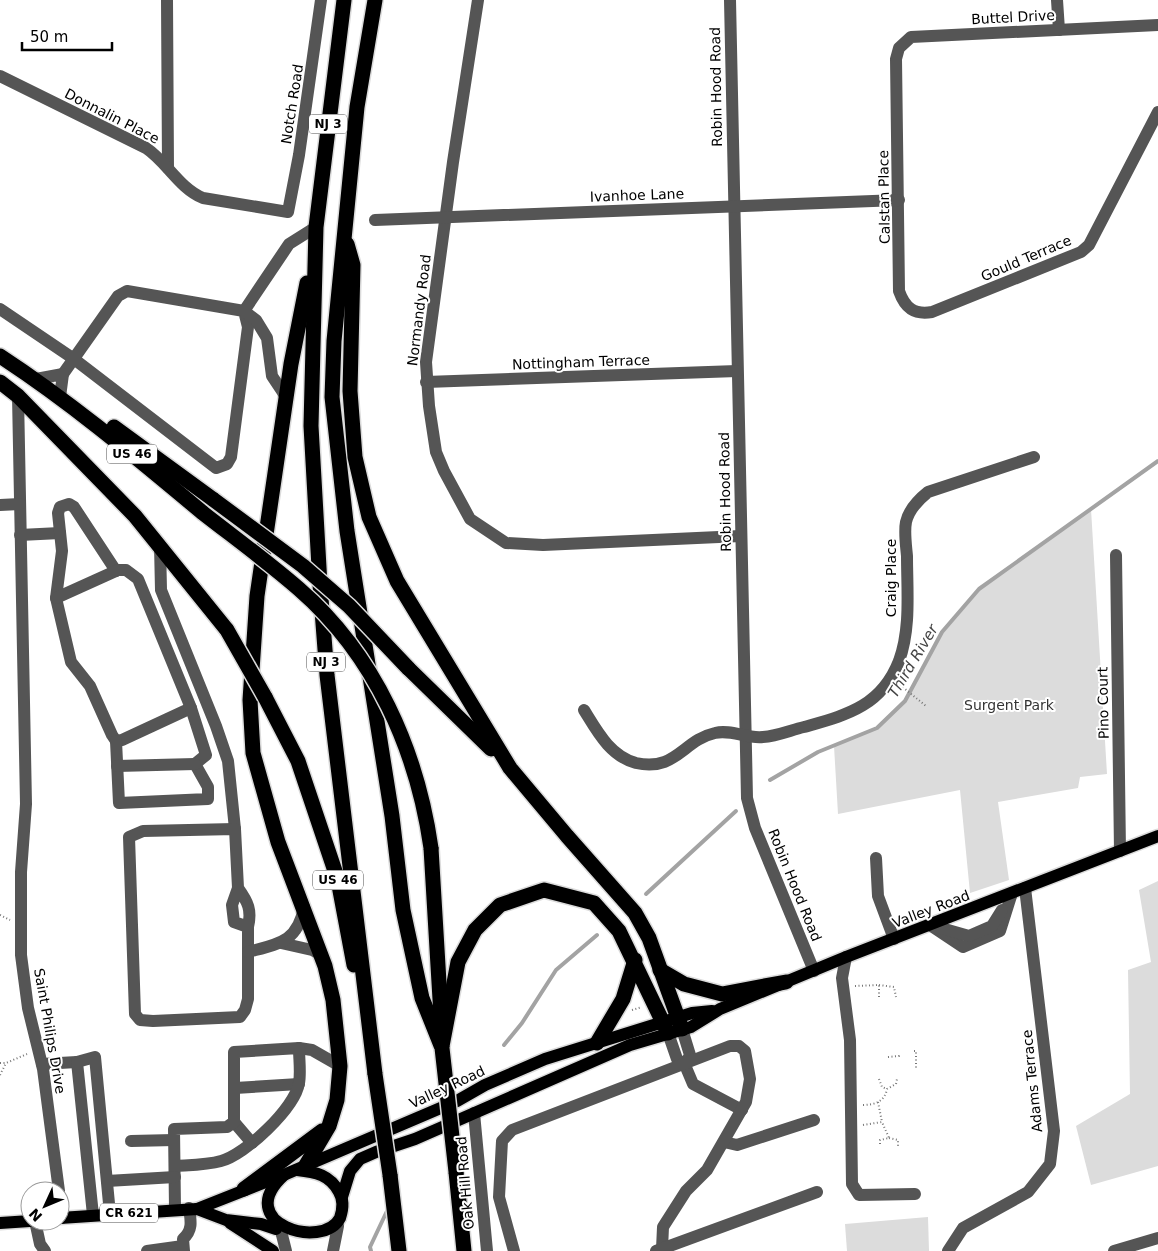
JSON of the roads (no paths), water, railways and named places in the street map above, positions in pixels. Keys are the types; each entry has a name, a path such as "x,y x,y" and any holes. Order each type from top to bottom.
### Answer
{"highway":[{"name":"NJ 3","path":"344,0 314,248 311,426 328,684 375,1074"},
{"name":"NJ 3","path":"375,0 357,107 334,341 332,397 347,531 392,816 404,910 422,998 442,1048"},
{"path":"345,235 353,265 350,391 355,457 369,517 397,580 510,768"},
{"path":"295,1170 329,1126 337,1100 340,1066 333,1000 322,955 278,842 253,753 250,700 257,596 286,397 314,248"},
{"name":"US 46","path":"0,356 60,397 299,589 338,629 360,659 384,698 406,746 422,796 431,848 442,1048 464,1251"},
{"name":"US 46","path":"0,382 18,396 160,545 226,630 265,697 298,761 338,880 375,1074 399,1251"},
{"path":"74,408 112,425 303,566 342,600 510,768 542,808 635,913 649,938 660,970 672,1026"},
{"path":"442,1048 458,962 474,930 500,905 544,890 594,903 619,931 672,1026"},
{"path":"597,1043 623,999 635,960"},
{"path":"660,970 684,984 722,994 786,982"},
{"path":"244,1189 329,1126"}],"main road":[{"name":"Valley Road","path":"342,1197 350,1171 360,1159 415,1139 630,1046 672,1026 692,1013 715,1011 846,957 1158,836"},
{"name":"Valley Road","path":"70,1217 193,1208 295,1170 457,1101 485,1085 545,1059 597,1043 672,1026"},
{"path":"295,1170 317,1172 329,1178 342,1197 342,1212 338,1226 322,1240 312,1242 292,1240 279,1232 271,1218 270,1198 278,1182 295,1170"},
{"name":"Valley Road","path":"193,1208 226,1220 260,1224 279,1232"},
{"path":"226,1220 273,1251"},
{"path":"0,1223 20,1221"}],"street":[{"path":"167,0 168,168"},
{"name":"Notch Road","path":"288,212 300,146 321,0"},
{"name":"Normandy Road","path":"478,0 426,362 426,382 436,452 460,506 470,519 506,544 543,545 741,536"},
{"name":"Robin Hood Road","path":"730,0 736,371 747,798 755,828 814,971"},
{"path":"1057,0 1059,30"},
{"name":"Buttel Drive","path":"897,72 898,48 911,37 1158,25"},
{"name":"Calstan Place","path":"897,72 899,291 903,303 916,312"},
{"name":"Donnalin Place","path":"0,76 146,148 188,190 203,198 288,212"},
{"name":"Gould Terrace","path":"916,312 932,312 1070,257 1089,245 1158,112"},
{"name":"Ivanhoe Lane","path":"375,220 899,200"},
{"path":"0,309 74,359 216,468 226,464 231,457 248,327 244,311 289,244 316,226"},
{"path":"60,397 63,374 118,296 127,291 244,311 256,320 267,338 272,376 286,397"},
{"name":"Nottingham Terrace","path":"426,382 736,371"},
{"path":"36,379 63,374"},
{"name":"Saint Philips Drive","path":"18,396 26,804 20,925 28,1008 42,1064 58,1181"},
{"name":"Craig Place","path":"584,710 602,739 613,750 635,762 647,764 670,761 692,744 714,733 729,732 762,738 852,713 878,693 890,678 899,661 906,628 906,523 910,511 918,500 928,492 1034,457"},
{"path":"0,505 20,504"},
{"path":"116,571 82,517 69,504 60,507 58,513 62,551 56,598 71,662 90,686 116,741 119,802 208,799 208,787 195,764"},
{"path":"20,534 60,533"},
{"path":"160,545 161,590 216,726 228,761 235,829 238,888 232,905 234,922 248,927 248,999 245,1010 240,1017 140,1020 135,1014 129,837 143,831 235,829"},
{"name":"Pino Court","path":"1116,555 1120,851"},
{"path":"56,598 116,571 126,570 138,580 191,708 206,755 195,764 117,766"},
{"path":"116,741 122,740 191,708"},
{"path":"876,858 878,896 894,939"},
{"name":"Adams Terrace","path":"948,1251 963,1228 1028,1192 1050,1164 1054,1131 1025,888"},
{"path":"930,924 969,936 992,926 1012,893"},
{"path":"248,952 281,943 301,925 304,908"},
{"path":"281,943 312,950 322,955"},
{"path":"846,957 842,978 850,1040 852,1184 859,1196 915,1194"},
{"path":"672,1026 690,1054 684,1065"},
{"path":"514,1251 499,1197 502,1142 512,1130 730,1046 739,1046 745,1051 750,1079 746,1102 707,1170 686,1192 663,1227 659,1250"},
{"path":"107,1181 175,1172 223,1161 252,1143 276,1121 291,1103 299,1084 299,1048"},
{"path":"252,1143 234,1122 234,1052 299,1048 312,1050 340,1066"},
{"path":"42,1064 77,1062 95,1057 110,1214"},
{"path":"77,1062 93,1215"},
{"path":"684,1065 693,1084 742,1110"},
{"path":"235,1088 299,1084"},
{"name":"Oak Hill Road","path":"474,1113 487,1251"},
{"path":"724,1142 738,1144 814,1120"},
{"path":"176,1209 174,1129 227,1127 234,1122"},
{"path":"131,1141 174,1140"},
{"path":"659,1250 817,1192"},
{"path":"147,1251 184,1248 183,1239 190,1233 193,1208"},
{"path":"333,1251 338,1226"},
{"path":"37,1231 40,1244 45,1251"},
{"path":"279,1232 286,1251"},
{"path":"1114,1251 1158,1238"}],"waterway":[{"name":"Third River","path":"770,780 818,752 877,728 905,701 942,632 979,589 1158,461"},
{"name":"Third River","path":"646,894 736,811"},
{"name":"Third River","path":"504,1045 522,1023 556,970 597,935"},
{"name":"Third River","path":"371,1251 370,1247 387,1211"}],"park label":[{"name":"Surgent Park","path":"1009,705"}]}
